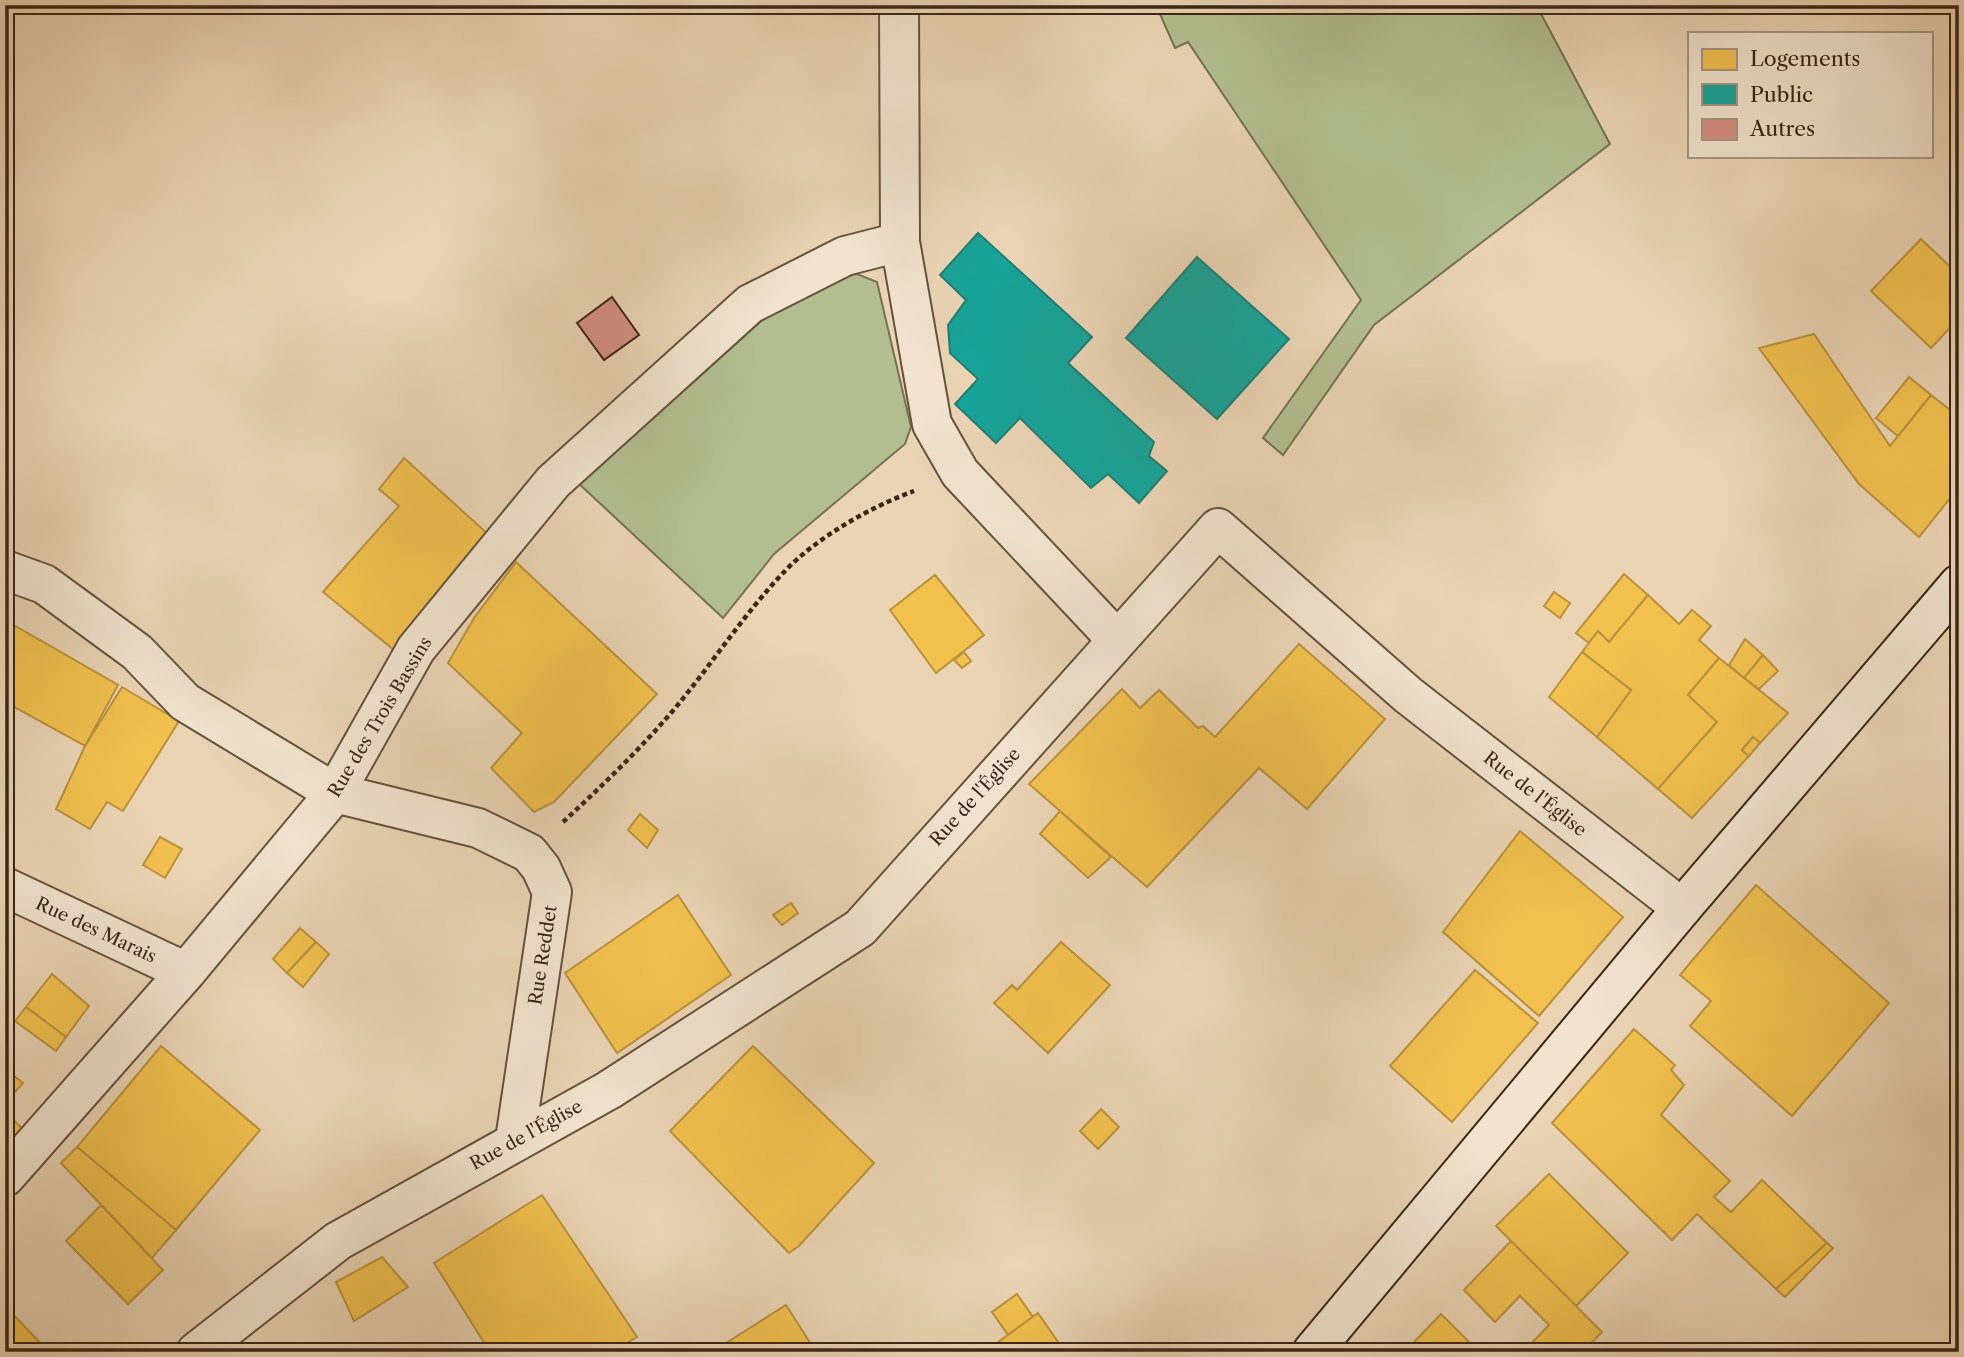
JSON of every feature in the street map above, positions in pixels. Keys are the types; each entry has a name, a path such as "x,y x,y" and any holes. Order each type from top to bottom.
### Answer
{"street":[{"path":"899,5 900,242 932,424 960,473 1117,640"},
{"name":"Rue des Trois Bassins","path":"5,1177 186,972 335,793 416,649 553,482 750,304 845,256 900,242"},
{"name":"Rue de l'Église","path":"196,1352 338,1241 609,1090 860,928 1218,528 1408,695 1682,908"},
{"path":"5,570 44,584 136,652 185,702 335,793 478,828 529,853"},
{"path":"1312,1352 1682,908 1959,584"},
{"name":"Rue Reddet","path":"515,1140 552,892 541,868 529,853"},
{"name":"Rue des Marais","path":"5,887 186,972"}],"path":[{"path":"529,853 605,783 671,712 785,570 832,532 898,497 960,473"}],"green space":[{"path":"1156,5 1546,5 1539,10 1610,144 1374,325 1283,455 1263,438 1361,300 1188,42 1175,48"},
{"path":"857,274 877,282 911,427 905,444 774,554 723,618 576,481 760,316 823,279"}],"building: Logements":[{"path":"1921,239 1959,275 1959,318 1931,348 1871,291"},
{"path":"1814,334 1890,446 1931,395 1959,417 1959,487 1919,537 1859,484 1759,348"},
{"path":"1909,377 1931,395 1898,436 1876,418"},
{"path":"404,458 490,536 394,650 323,592 399,506 379,489"},
{"path":"516,562 657,694 554,802 534,812 491,768 522,733 448,663 474,618"},
{"path":"1624,574 1648,595 1609,642 1598,631 1589,643 1576,633"},
{"path":"935,575 984,635 936,673 890,610"},
{"path":"1554,592 1570,603 1560,618 1544,606"},
{"path":"1648,595 1679,624 1692,610 1711,626 1699,640 1719,658 1688,695 1717,722 1658,789 1597,737 1631,690 1582,652 1598,631 1609,642"},
{"path":"5,620 118,685 85,746 5,702"},
{"path":"1745,639 1763,655 1744,678 1729,665"},
{"path":"1299,644 1385,719 1307,809 1259,768 1147,887 1029,784 1122,689 1140,708 1159,690 1198,728 1203,726 1215,737"},
{"path":"964,652 971,661 962,668 954,660"},
{"path":"1582,652 1631,690 1597,737 1549,697"},
{"path":"1763,655 1778,671 1759,689 1744,678"},
{"path":"1719,658 1788,713 1760,743 1753,737 1742,750 1749,756 1692,818 1658,789 1717,722 1688,695"},
{"path":"122,687 179,721 123,811 107,802 90,829 56,809 85,746"},
{"path":"1753,737 1760,743 1749,756 1742,750"},
{"path":"1060,811 1111,857 1088,878 1040,834"},
{"path":"640,814 658,830 647,848 628,830"},
{"path":"1520,831 1623,917 1539,1016 1443,932"},
{"path":"160,837 182,849 165,878 143,865"},
{"path":"1756,885 1889,1003 1792,1116 1690,1026 1711,1001 1680,975"},
{"path":"678,895 731,975 617,1053 565,973"},
{"path":"791,903 798,913 782,925 773,915"},
{"path":"300,928 316,942 287,973 273,959"},
{"path":"316,942 329,954 303,987 287,973"},
{"path":"1061,942 1110,985 1048,1053 994,1003 1012,985 1017,990"},
{"path":"1475,970 1538,1023 1452,1122 1390,1066"},
{"path":"52,974 89,1006 66,1037 26,1007"},
{"path":"26,1007 66,1037 56,1051 15,1021"},
{"path":"1634,1029 1675,1065 1671,1070 1684,1085 1661,1115 1730,1181 1714,1197 1731,1212 1762,1180 1827,1243 1776,1289 1697,1214 1672,1240 1552,1123"},
{"path":"161,1046 260,1130 176,1230 77,1147"},
{"path":"753,1046 874,1163 799,1246 789,1253 670,1131"},
{"path":"5,1069 23,1083 5,1103"},
{"path":"1101,1109 1119,1127 1098,1149 1080,1131"},
{"path":"5,1112 24,1130 5,1151"},
{"path":"77,1147 176,1230 152,1258 61,1163"},
{"path":"1549,1174 1628,1253 1576,1306 1496,1226"},
{"path":"542,1195 637,1337 612,1352 490,1352 434,1263"},
{"path":"101,1205 163,1270 128,1304 66,1241"},
{"path":"1511,1241 1602,1332 1583,1352 1523,1352 1549,1325 1520,1296 1495,1322 1464,1290"},
{"path":"1827,1243 1833,1248 1785,1297 1776,1289"},
{"path":"382,1257 408,1287 354,1321 336,1282"},
{"path":"1017,1294 1033,1317 1008,1335 992,1312"},
{"path":"786,1305 816,1352 716,1352 715,1350"},
{"path":"5,1306 49,1352 5,1352"},
{"path":"1038,1313 1065,1352 984,1352 1008,1335"},
{"path":"1441,1314 1479,1352 1424,1352 1414,1342"}],"building: Public":[{"path":"978,233 1092,337 1068,363 1154,442 1149,456 1167,471 1139,503 1108,474 1091,488 1020,418 996,443 955,404 978,379 950,353 948,325 966,300 940,275"},
{"path":"1197,257 1289,339 1217,419 1126,338"}],"building: Autres":[{"path":"612,297 639,335 604,360 577,323"}]}
